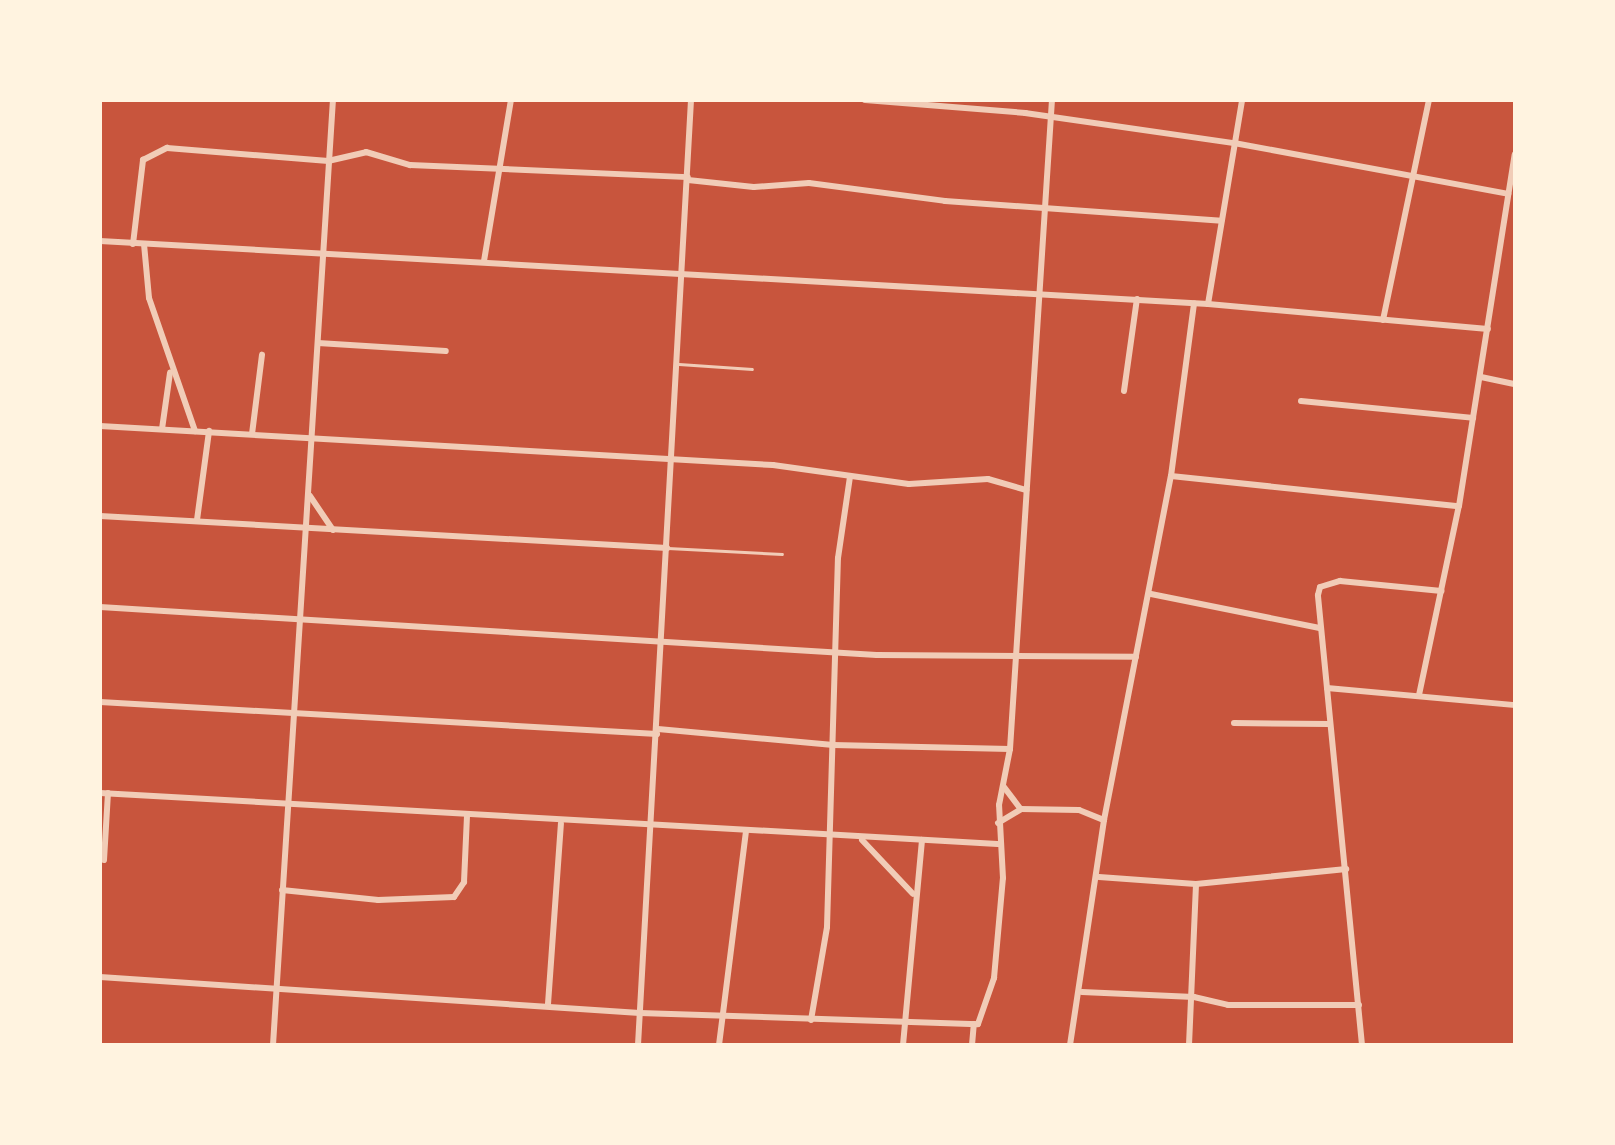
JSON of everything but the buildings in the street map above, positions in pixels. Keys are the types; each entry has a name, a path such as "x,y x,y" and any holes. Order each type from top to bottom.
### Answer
{"street":[{"path":"273,1045 333,100"},
{"path":"484,261 511,100"},
{"path":"638,1045 655,825 692,100"},
{"path":"869,100 1025,113 1049,122 1234,143 1508,194"},
{"path":"972,1045 994,978 1003,878 998,823 1010,749 1052,100"},
{"path":"1208,304 1242,100"},
{"path":"1383,320 1429,100"},
{"path":"134,244 143,160 153,150 328,161 366,152 410,165 501,165 809,183 1220,221"},
{"path":"1419,695 1481,377 1515,154"},
{"path":"100,240 1137,299 1488,328"},
{"path":"144,244 143,272 170,372 195,430"},
{"path":"1124,391 1137,299"},
{"path":"1070,1045 1082,992 1104,820 1171,476 1194,304"},
{"path":"318,342 446,350"},
{"path":"252,434 262,355"},
{"path":"162,430 170,372"},
{"path":"1481,377 1515,384"},
{"path":"1302,401 1473,418"},
{"path":"100,426 772,464 909,484 988,480 1026,490"},
{"path":"197,520 209,431"},
{"path":"1171,476 1458,506"},
{"path":"811,1020 827,928 835,648 850,477"},
{"path":"310,495 334,530"},
{"path":"100,516 667,548"},
{"path":"1362,1045 1320,628 1320,587 1340,581 1442,591"},
{"path":"1151,594 1320,628"},
{"path":"100,607 662,640 1016,657 1136,658"},
{"path":"1327,688 1515,705"},
{"path":"100,702 657,731 833,745 1010,749"},
{"path":"1234,723 1329,724"},
{"path":"1004,787 1022,808"},
{"path":"104,860 104,793 561,823 998,844"},
{"path":"998,823 1022,808 1080,810 1104,820"},
{"path":"282,890 378,900 454,897 464,882 467,814"},
{"path":"548,1004 561,823"},
{"path":"719,1045 728,1014 746,832"},
{"path":"861,839 913,894"},
{"path":"902,1045 913,894 922,840"},
{"path":"1099,877 1196,884 1346,869"},
{"path":"1189,1045 1196,884"},
{"path":"100,978 548,1004 640,1013 976,1024"},
{"path":"1082,992 1194,997 1228,1005 1359,1004"}],"lane":[{"path":"677,364 752,368"},
{"path":"667,548 782,554"}]}
